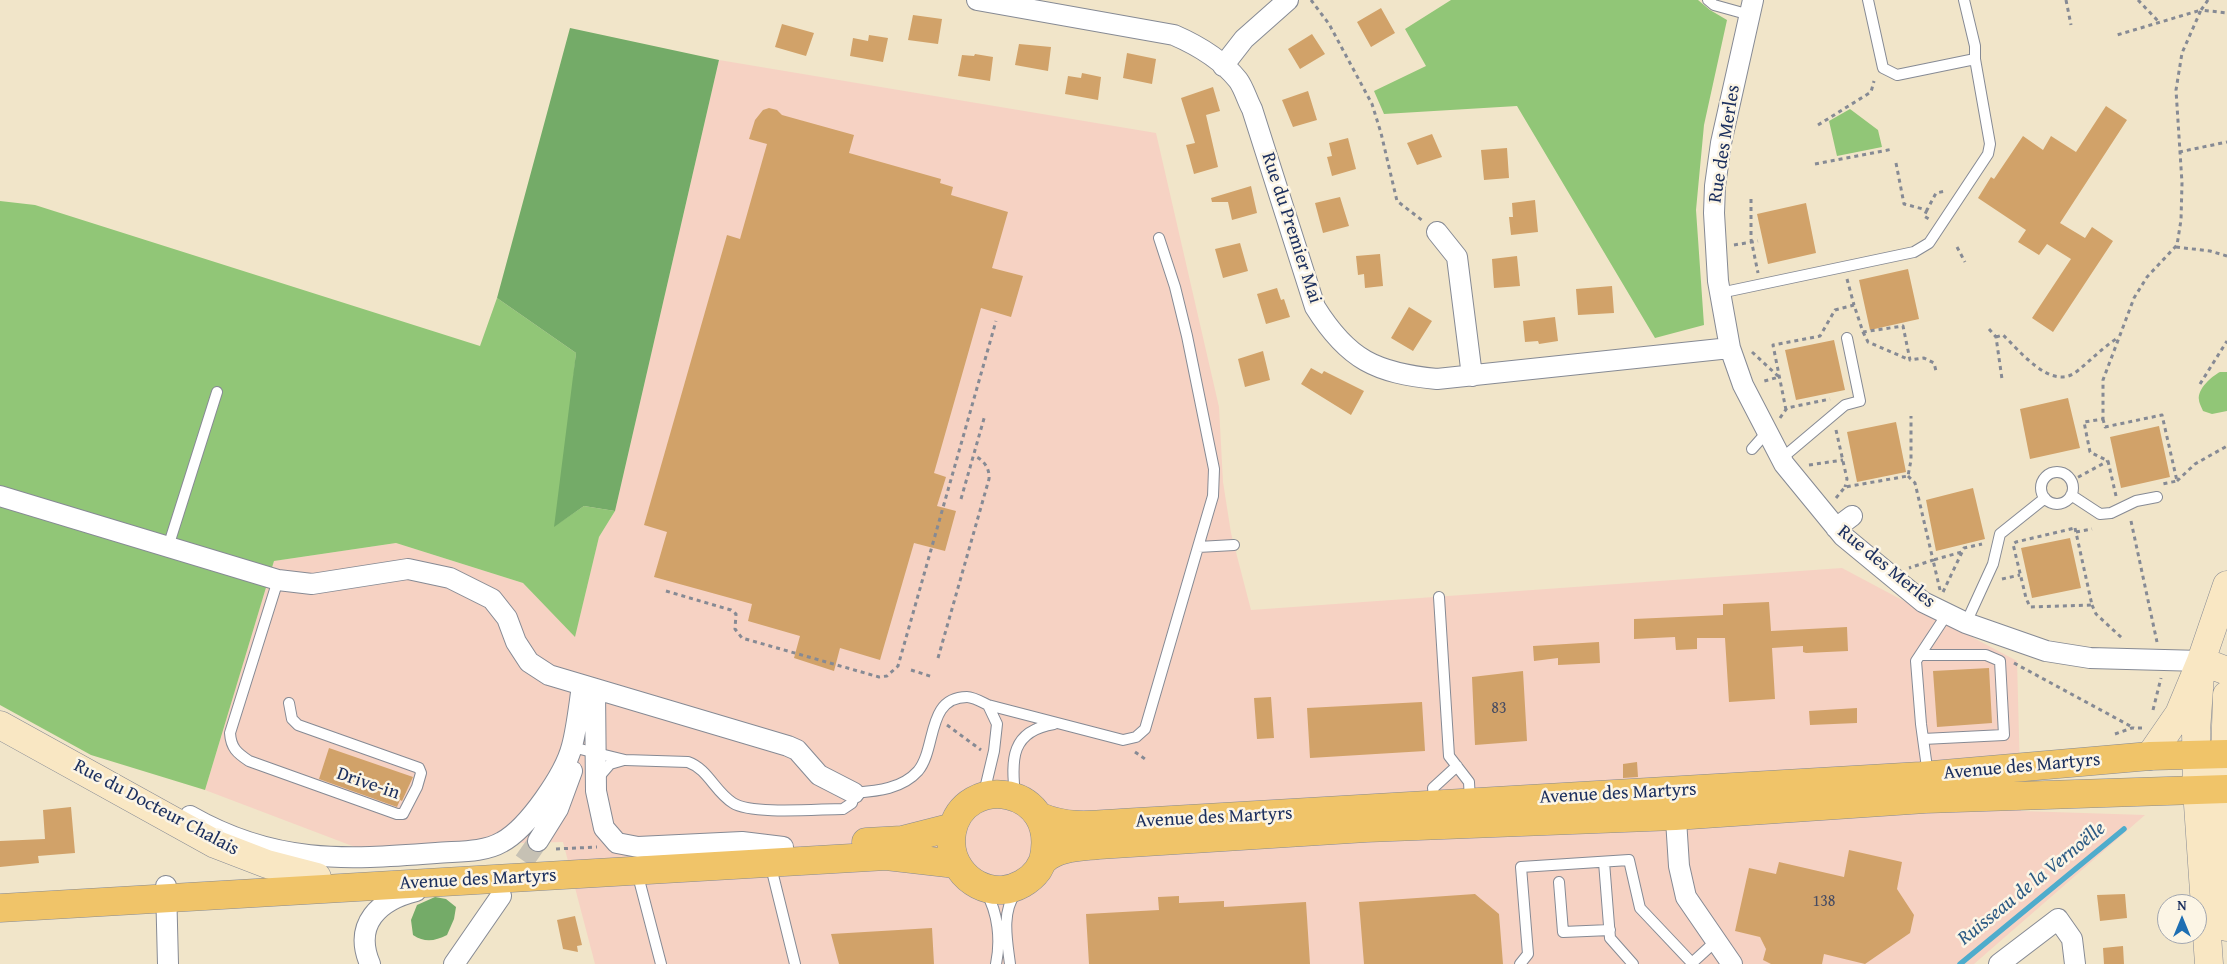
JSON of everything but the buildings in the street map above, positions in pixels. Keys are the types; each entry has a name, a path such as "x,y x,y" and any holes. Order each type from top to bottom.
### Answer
{"main road":[{"path":"2147,745 2179,714 2198,677 2227,585"},
{"path":"2198,677 2227,671"},
{"path":"2198,677 2196,731 2197,790 2209,964"},
{"path":"2227,695 2227,927"},
{"name":"Rue du Docteur Chalais","path":"0,725 215,844 267,864 317,878"},
{"name":"Avenue des Martyrs","path":"1044,860 1057,852 1098,845 1366,828 1675,803 1928,775 2147,745 2196,754 2226,754"},
{"name":"Avenue des Martyrs","path":"1040,817 1072,826 1470,802 1675,803 1924,799 2226,789"},
{"path":"999,794 1015,796 1034,808 1040,817 1046,831 1047,846 1044,860 1038,870 1022,884 1002,890 983,887 972,882 956,864 951,839 953,827 965,808 983,796 999,794"},
{"name":"Avenue des Martyrs","path":"0,894 166,892 466,881 637,871 902,840 953,827"},
{"name":"Avenue des Martyrs","path":"0,908 317,878 777,855 886,856 956,864"}],"street":[{"name":"Rue du Premier Mai","path":"977,0 1047,6 1174,35 1196,44 1223,66 1238,81 1252,109 1315,307 1331,332 1373,365 1402,376 1437,379 1739,347"},
{"path":"1223,66 1244,39 1288,0"},
{"name":"Rue des Merles","path":"1752,7 1721,143 1715,186 1714,213 1720,293 1739,347 1743,386 1771,428 1781,459 1923,602 1966,623 2046,651 2090,658 2159,660 2198,677"},
{"path":"1437,232 1457,257 1472,376"},
{"path":"0,496 278,580 312,584 408,569 450,578 492,599 507,618 516,642 529,662 549,675 788,746 797,750 819,775 854,793"},
{"path":"66,761 136,785 197,820 275,851 316,858 351,858 484,849 502,842 535,811 554,785 572,747 588,688"},
{"path":"588,688 596,753 596,784 602,823 617,843 638,847 742,842 777,855"},
{"path":"544,845 570,782 573,765 572,747"},
{"path":"1675,803 1679,866 1686,897 1732,964"},
{"path":"370,964 365,951 365,932 372,916 380,907 406,893 466,881"},
{"path":"166,892 168,964"},
{"path":"454,964 501,896"},
{"path":"1999,964 2058,919 2072,939 2075,964"}],"lane":[{"path":"1708,0 1714,5 1752,7"},
{"path":"1868,0 1882,68 1897,75 1975,59"},
{"path":"1720,293 1914,252 1929,243 1988,154 1990,134 1975,59 1975,46 1964,0"},
{"path":"572,747 625,760 688,762 695,764 722,794 742,808 844,809 852,803 854,793 893,788 917,772 925,760 939,711 944,704 968,696 988,704 1123,740 1136,737 1145,729 1213,496 1214,469 1187,336 1175,287 1159,238"},
{"path":"1781,459 1845,405 1860,401 1847,338"},
{"path":"168,547 217,392"},
{"path":"1752,449 1771,428"},
{"path":"2062,473 2070,481 2071,495 2066,501 2056,504 2044,498 2041,485 2047,476 2062,473"},
{"path":"2071,495 2100,514 2111,513 2136,501 2157,497"},
{"path":"1966,623 1992,564 2000,534 2044,498"},
{"path":"1198,547 1234,546"},
{"name":"Drive-in","path":"278,580 230,733 231,744 238,754 250,761 397,814 403,814 417,787 421,773 419,768 298,725 292,719 289,703"},
{"path":"1438,597 1449,756 1469,782 1470,802"},
{"path":"1928,775 1916,661 1947,614"},
{"path":"1920,654 1986,655 2000,661 2004,735 1923,739"},
{"path":"983,796 994,750 997,724 988,704"},
{"path":"1015,796 1012,767 1016,748 1025,734 1040,726 1059,723"},
{"path":"596,784 602,771 610,764 625,760"},
{"path":"1366,828 1435,804 1433,788 1457,766"},
{"path":"777,855 795,964"},
{"path":"1520,964 1528,954 1521,867 1629,860 1640,908 1691,963 1716,940"},
{"path":"1604,862 1610,938 1633,964"},
{"path":"637,871 661,964"},
{"path":"1559,882 1563,932 1610,930"},
{"path":"1010,964 1006,915 1010,900 1022,884"},
{"path":"983,887 994,906 999,949 996,964"}],"path":[{"path":"1311,0 1329,24 1372,104 1382,133 1397,201 1437,232"},
{"path":"2066,0 2071,25"},
{"path":"2138,0 2159,22"},
{"path":"2177,481 2162,415 2105,427 2103,419 2103,380 2117,338 2134,298 2146,277 2175,247 2181,220 2176,90 2182,53 2208,0"},
{"path":"2117,35 2202,10 2227,12"},
{"path":"1818,125 1871,92 1874,81"},
{"path":"2179,152 2227,142"},
{"path":"1815,164 1893,149"},
{"path":"1896,163 1904,204 1927,210 1936,193 1951,190"},
{"path":"1751,199 1752,242 1758,274"},
{"path":"1726,246 1758,241"},
{"path":"1957,247 1965,262"},
{"path":"2175,247 2210,251 2227,256"},
{"path":"1847,278 1854,305"},
{"path":"666,591 731,610 736,614 735,629 742,638 879,677 892,672 898,666 996,321"},
{"path":"1988,329 1996,337 2002,378"},
{"path":"1863,332 1868,342 1910,360"},
{"path":"1996,337 2003,335 2048,376 2064,378 2074,373 2117,338"},
{"path":"2200,384 2227,341"},
{"path":"1739,347 1779,377 1755,383"},
{"path":"1771,428 1787,408 1832,398"},
{"path":"961,499 985,416"},
{"path":"1908,476 1911,460 1911,416"},
{"path":"2103,419 2084,422 2090,452 2108,461"},
{"path":"1832,502 1845,487 1847,478 1836,429"},
{"path":"2159,485 2177,481 2195,464 2227,446"},
{"path":"938,658 989,478 988,468 979,458 974,456"},
{"path":"1803,466 1843,460"},
{"path":"2070,481 2108,461"},
{"path":"2108,461 2117,499 2125,495"},
{"path":"1845,487 1908,476"},
{"path":"1908,476 1915,483 1941,596 1964,548 1982,544"},
{"path":"2131,521 2159,660 2152,713"},
{"path":"2092,604 2030,607 2026,598 2013,544 2075,528 2092,604 2096,614 2123,640"},
{"path":"2076,532 2092,529"},
{"path":"1901,571 1962,552"},
{"path":"1996,580 2020,575"},
{"path":"2012,662 2134,728"},
{"path":"912,670 933,677"},
{"path":"941,721 985,753"},
{"path":"2147,745 2143,728 2150,722"},
{"path":"1135,752 1145,759"},
{"path":"544,845 598,846"}],"shaded area":[{"path":"719,60 1156,133 1219,407 1223,482 1231,533 1251,610 1842,568 2017,661 2021,811 2145,815 1974,964 595,964 563,842 355,847 205,790 274,561 396,543 523,583 575,636 599,537 615,511"}],"green space":[{"path":"1451,0 1698,0 1727,20 1704,125 1696,210 1704,325 1655,338 1517,106 1384,114 1374,91 1426,66 1405,29"},
{"path":"570,28 719,60 615,511 584,506 554,527 576,353 497,298"},
{"path":"1850,109 1878,130 1882,147 1837,156 1829,121"},
{"path":"0,201 35,205 480,346 497,298 576,353 559,523 584,506 615,511 599,537 575,637 523,583 396,543 274,561 205,790 91,755 0,705"},
{"path":"2220,372 2227,372 2227,411 2212,414 2203,411 2199,403 2199,396 2206,383"},
{"path":"435,897 446,899 456,907 454,919 447,935 434,940 422,939 413,935 411,920 417,905"}],"waterway":[{"name":"Ruisseau de la Vernoëlle","path":"1960,964 2124,829"}],"tunnel":[{"path":"507,886 538,841"}]}
